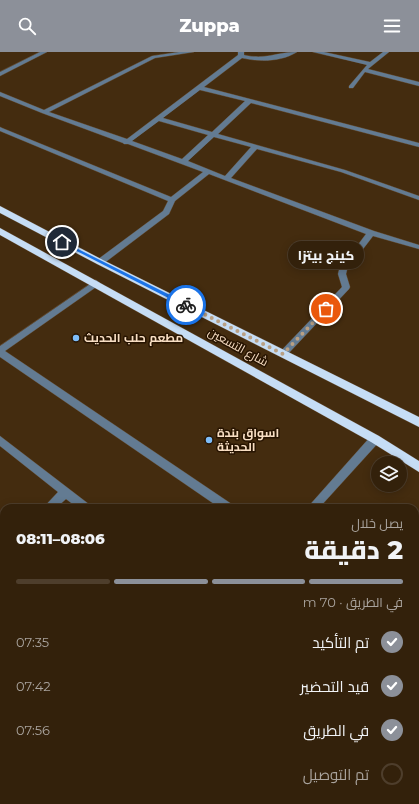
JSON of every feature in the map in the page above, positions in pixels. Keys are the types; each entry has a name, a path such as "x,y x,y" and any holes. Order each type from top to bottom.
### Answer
{"highway":[{"name":"شارع التسعين","path":"0,209 100,262 419,422"},
{"name":"شارع التسعين","path":"0,231 96,283 374,439 419,467"}],"street":[{"path":"0,74 44,52"},
{"path":"44,112 154,57 191,52"},
{"path":"126,143 201,88 241,54 257,61 266,61 294,52"},
{"path":"316,52 371,64"},
{"path":"351,86 364,70 386,52"},
{"path":"364,70 419,84"},
{"path":"201,88 419,145"},
{"path":"1,96 126,143 208,171 371,233 419,247"},
{"path":"183,162 250,100"},
{"path":"159,119 343,171 419,198"},
{"path":"0,129 172,200"},
{"path":"226,178 256,146"},
{"path":"100,262 166,212 172,200 208,171"},
{"path":"283,354 346,287 342,274 371,233"},
{"path":"96,283 0,351 222,504"},
{"path":"316,504 374,439"},
{"path":"0,440 81,504"},
{"path":"52,504 66,492"}],"way so far":[{"path":"186,305 283,354 326,309"}],"place":[{"name":"كينج بيتزا","path":"326,309"},
{"name":"مطعم حلب الحديث","path":"76,338"},
{"name":"اسواق بندة الحديثة","path":"209,440"}],"route":[{"path":"62,242 186,305"}]}
